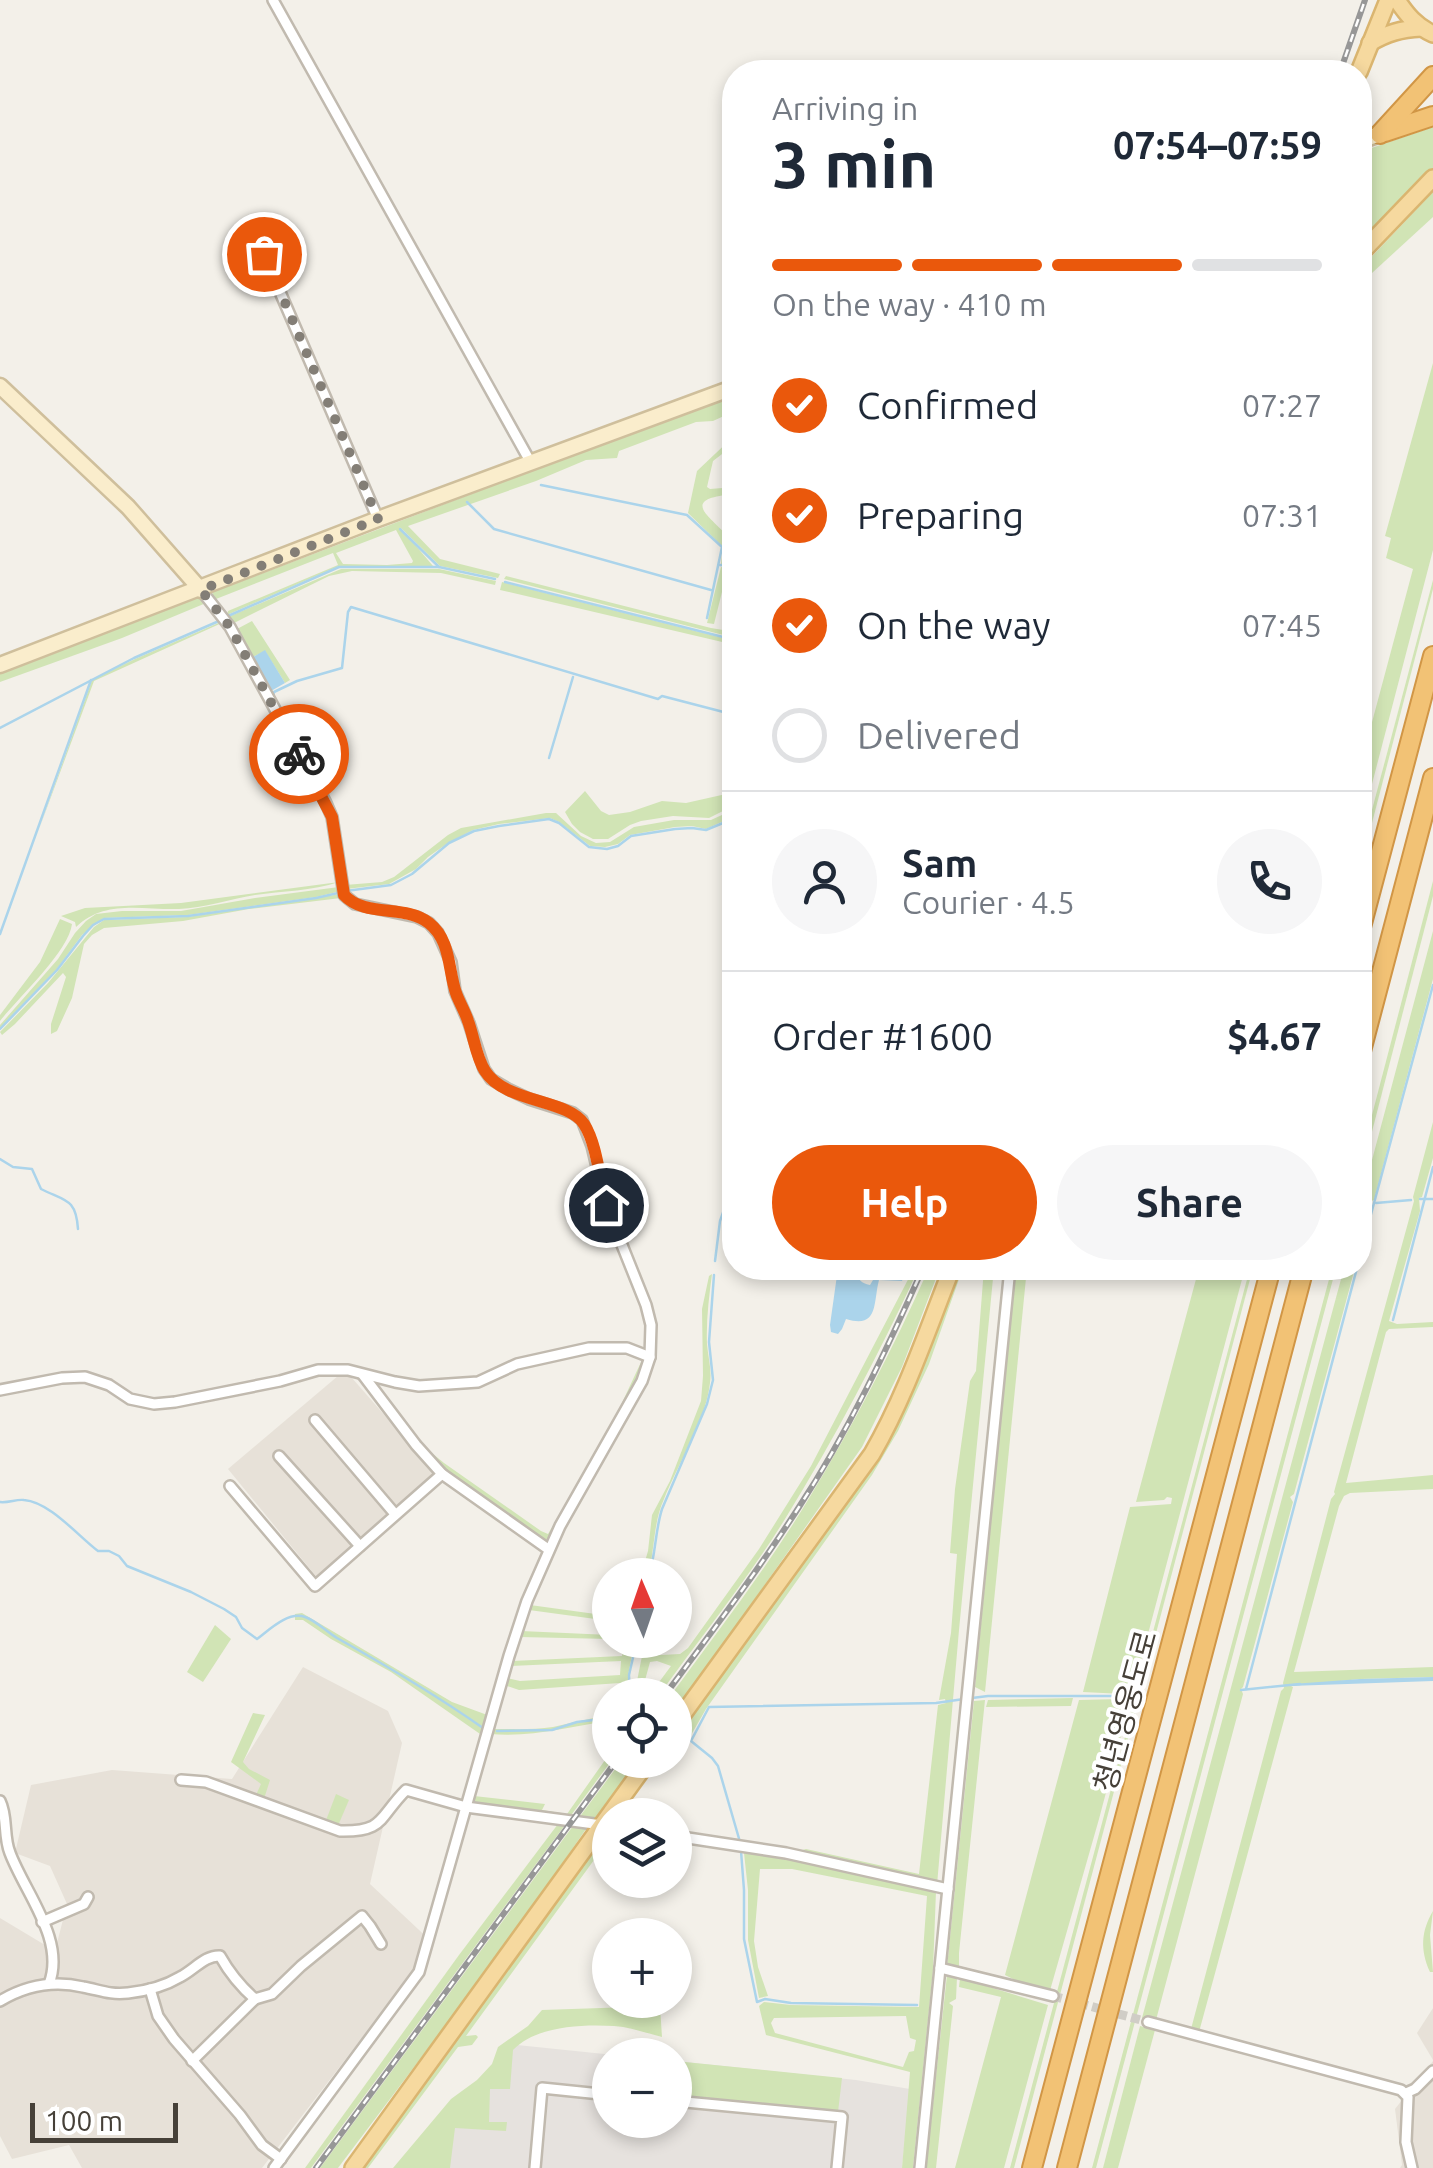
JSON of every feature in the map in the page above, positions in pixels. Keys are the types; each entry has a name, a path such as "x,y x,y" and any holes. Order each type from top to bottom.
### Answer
{"highway":[{"path":"1380,134 1433,76"},
{"path":"1380,134 1433,116"},
{"path":"1372,886 1433,656"},
{"path":"1372,1009 1433,778"},
{"name":"청년영웅도로","path":"1032,2168 1268,1280"},
{"name":"청년영웅도로","path":"1066,2168 1301,1280"}],"main road":[{"path":"1364,60 1388,0"},
{"path":"1397,0 1427,31"},
{"path":"1370,43 1400,30 1427,31"},
{"path":"1372,136 1380,134"},
{"path":"1372,242 1433,178"},
{"path":"0,386 128,507 201,590"},
{"path":"0,666 378,519 722,392"},
{"path":"692,1701 872,1454 906,1387 947,1280"},
{"path":"353,2168 592,1844"}],"street":[{"path":"273,0 531,463"},
{"path":"264,254 378,519"},
{"path":"201,590 230,627 325,801 332,817 343,890 355,904 429,923 451,962 455,990 484,1069 508,1089 582,1120 606,1205 651,1325 650,1357 642,1381 548,1549 518,1626 419,1972 274,2168"},
{"path":"920,2168 1009,1280"},
{"path":"0,1390 84,1377 130,1399 154,1404 280,1381 318,1370 348,1370 420,1386 478,1382 516,1364 589,1348 628,1348 650,1357"},
{"path":"362,1374 442,1474 548,1549"},
{"path":"315,1420 395,1514"},
{"path":"280,1456 360,1546"},
{"path":"230,1486 315,1586 442,1474"},
{"path":"180,1780 206,1782 340,1831 362,1832 377,1826 406,1790 466,1807 592,1823"},
{"path":"0,1800 10,1855 52,1946 54,1972 50,1984"},
{"path":"692,1839 786,1854 948,1889"},
{"path":"42,1922 84,1904 88,1897"},
{"path":"192,2061 255,1999 272,1994 362,1916 380,1944"},
{"path":"0,2001 15,1992 50,1984 83,1986 106,1994 150,1990 180,1978 214,1955 220,1956 255,1999"},
{"path":"940,1968 1053,1996"},
{"path":"150,1990 165,2028 262,2145 281,2158"},
{"path":"1148,2022 1406,2093"},
{"path":"1406,2093 1433,2071"},
{"path":"535,2168 542,2088 592,2093"},
{"path":"1406,2093 1406,2142 1412,2168"},
{"path":"692,2103 842,2117 836,2168"}],"shaded area":[{"path":"345,1370 436,1474 319,1580 228,1469"},
{"path":"303,1667 388,1711 402,1743 370,1884 434,1944 262,2168 82,2168 69,2145 12,2159 0,2136 0,1918 55,1951 67,1904 50,1866 15,1853 31,1785 112,1770 232,1779"},
{"path":"1433,2008 1433,2060 1417,2033"},
{"path":"517,2045 592,2053 592,2138 692,2138 692,2063 910,2089 902,2168 403,2168"},
{"path":"1433,2061 1433,2168 1400,2168 1395,2109"}],"green space":[{"path":"1433,127 1433,172 1372,236 1372,148"},
{"path":"1433,192 1433,217 1372,273 1372,256"},
{"path":"1433,363 1433,550 1372,784 1372,722 1413,569 1386,558 1391,538 1385,536"},
{"path":"722,399 722,417 713,421 696,422 619,451 617,458 586,460 408,526 440,559 500,574 498,578 440,566 400,527 433,566 339,566 227,615 228,611 338,565 333,553 216,599 213,595","holes":["396,530 412,563 343,564 336,553"]},
{"path":"722,447 722,454 713,461 707,487 722,488 722,496 706,500 703,505 722,531 722,546 688,513 697,471"},
{"path":"722,567 722,592 714,624 707,623"},
{"path":"341,569 439,569 496,581 495,585 441,573 352,571 329,576 232,624 228,617"},
{"path":"506,576 722,630 722,635 504,579"},
{"path":"1433,580 1372,823 1372,810"},
{"path":"502,582 722,638 722,642 500,590"},
{"path":"196,598 206,603 0,682 0,674"},
{"path":"223,621 94,681 38,832 92,680"},
{"path":"252,621 290,680 285,683 265,651 253,657 271,697 237,629"},
{"path":"585,791 609,815 662,801 686,803 722,795 722,812 709,818 673,816 641,821 608,839 593,839 580,832 565,812"},
{"path":"556,813 581,836 596,843 610,842 634,827 674,820 711,820 722,815 722,822 706,829 675,827 630,835 605,847 590,846 550,818 499,824 473,830 448,843 416,869 389,884 346,889 345,885 382,882 394,877 461,828"},
{"path":"1433,881 1433,896 1372,1132 1372,1115"},
{"path":"339,882 188,908 112,909 87,918 76,927 75,922 61,916 85,908 181,903"},
{"path":"339,887 341,891 316,897 188,915 104,918 82,935 56,970 0,1028 75,933 96,914 181,911"},
{"path":"341,894 341,898 183,921 104,928 84,944 72,998 57,1031 51,1034 66,977 63,973 15,1024 2,1035 0,1032 104,920 187,917"},
{"path":"60,919 72,924 62,947 0,1021 0,1015 40,962"},
{"path":"1433,931 1433,979 1372,1201 1372,1160"},
{"path":"1433,1122 1433,1158 1419,1198 1420,1211 1389,1321 1433,1322 1433,1327 1386,1332 1346,1483 1433,1475 1433,1489 1344,1496 1294,1672 1433,1667 1433,1677 1291,1686 1199,2032 1191,2029"},
{"path":"712,1274 707,1327 711,1373 707,1397 660,1508 651,1558 646,1558 652,1515 670,1481 701,1401 702,1309"},
{"path":"908,1280 913,1280 839,1427 803,1488 740,1586 692,1651 692,1642 759,1549 811,1466"},
{"path":"924,1280 935,1280 902,1367 862,1447 692,1688 692,1678 683,1678 808,1500 872,1386"},
{"path":"951,1280 959,1280 929,1364 898,1431 872,1475 692,1733 692,1715 874,1461"},
{"path":"983,1280 993,1280 937,1885 796,1852 806,1849 919,1874 938,1705 946,1703 945,1699 939,1700 951,1633 957,1554 950,1553 955,1489 970,1381 976,1371"},
{"path":"1014,1280 1026,1280 985,1692 975,1687"},
{"path":"1196,1280 1242,1280 1049,1994 1005,1975 1079,1700 1121,1699 1123,1694 1083,1692 1130,1507 1171,1504 1172,1498 1136,1502"},
{"path":"1247,1280 1250,1280 1014,2168 1010,2168"},
{"path":"1329,1280 1333,1280 1096,2168 1092,2168"},
{"path":"1341,1280 1352,1280 1294,1494 1290,1497 1293,1502 1156,2020 1142,2018"},
{"path":"642,1360 646,1362 641,1380 549,1539 454,1479 410,1435 548,1534 607,1435"},
{"path":"530,1605 592,1614 592,1619 529,1610"},
{"path":"302,1613 452,1702 490,1716 483,1736 391,1672 303,1620 295,1620 295,1614"},
{"path":"215,1625 231,1639 203,1682 187,1672"},
{"path":"521,1631 592,1634 592,1639 520,1637"},
{"path":"632,1658 628,1678 592,1678 592,1685 519,1690 504,1685 507,1678 520,1681 620,1675 621,1661 511,1666 512,1661"},
{"path":"642,1658 686,1658 672,1678 662,1678 671,1666 657,1661 650,1662 646,1678 638,1678"},
{"path":"1073,1698 1071,1706 986,1707 988,1700"},
{"path":"985,1700 959,1970 947,1967 974,1701"},
{"path":"253,1713 265,1715 243,1762 270,1780 263,1802 256,1795 261,1784 231,1762"},
{"path":"592,1719 592,1724 550,1731 490,1734 494,1726 546,1728"},
{"path":"592,1778 599,1778 569,1818 474,1804 474,1796 545,1804 542,1810 567,1814"},
{"path":"609,1778 625,1778 610,1798 594,1798"},
{"path":"336,1794 349,1800 337,1828 325,1823"},
{"path":"592,1800 592,1822 578,1819"},
{"path":"558,1824 565,1825 311,2168 305,2168 459,1955"},
{"path":"573,1826 586,1829 509,1941 338,2168 320,2168"},
{"path":"592,1853 592,1863 466,2036 478,2037 472,2045 458,2047 368,2168 360,2168"},
{"path":"744,1853 936,1891 933,1970 913,2168 902,2168 910,2072 766,2035 759,2006 764,2002 919,2007 927,1896 792,1869 760,1869 754,1941 768,1996 759,1998 748,1940","holes":["906,2016 910,2038 916,2040 914,2051 909,2052 903,2067 775,2033 771,2023 774,2018"]},
{"path":"1433,1911 1433,1972 1430,1972 1423,1941"},
{"path":"947,1975 957,1977 956,1999 949,2003 953,2006 936,2168 926,2168"},
{"path":"960,1978 1048,2005 1004,2168 955,2168 1001,1997 959,1987"},
{"path":"592,2008 592,2018 661,2018 662,2037 620,2027 588,2026 560,2028 534,2036 513,2050 510,2089 490,2089 489,2122 507,2122 506,2131 455,2128 450,2168 393,2168 451,2099 492,2064 498,2047 528,2026 542,2010"},
{"path":"1140,2026 1155,2030 1118,2168 1103,2168"},
{"path":"692,2063 842,2078 838,2112 692,2099"}],"water":[{"path":"265,650 285,683 271,691 253,657"},
{"path":"836,1280 860,1280 870,1285 879,1280 869,1317 846,1319 838,1334 831,1332"},
{"path":"1433,1677 1433,1681 1290,1686 1360,1679"}],"waterway":[{"path":"541,485 687,515 722,547 707,618"},
{"path":"467,502 494,529 711,590"},
{"path":"400,529 439,567 495,579"},
{"path":"228,616 339,567 439,567"},
{"path":"505,582 722,637"},
{"path":"332,803 273,696 297,681 342,668 351,607 658,699 662,696 722,712"},
{"path":"0,728 134,658 219,621"},
{"path":"549,758 573,677"},
{"path":"0,934 91,680"},
{"path":"346,891 391,885 412,874 449,843 474,831 499,826 549,819 589,847 607,849 631,836 675,829 706,830 722,823"},
{"path":"0,1029 57,970 93,925 104,919 188,916 338,893"},
{"path":"1372,1211 1433,985"},
{"path":"0,1159 13,1167 32,1169 41,1189 72,1206 78,1229"},
{"path":"1393,1320 1433,1167"},
{"path":"1420,1199 1433,1199"},
{"path":"1376,1203 1411,1200"},
{"path":"715,1261 722,1215"},
{"path":"652,1558 662,1509 707,1404 713,1380 709,1342 714,1275"},
{"path":"1246,1689 1354,1280"},
{"path":"0,1502 24,1500 44,1507 98,1551 109,1551 127,1566 224,1609 257,1639 286,1619 309,1619 483,1728"},
{"path":"629,1678 633,1658"},
{"path":"1241,1690 1300,1684"},
{"path":"972,1698 1121,1696"},
{"path":"740,1842 718,1766 691,1741 709,1707 936,1703 964,1699"},
{"path":"497,1731 552,1730 592,1720"},
{"path":"741,1851 744,1939 757,2002 765,1999 917,2005"}],"tunnel":[{"path":"1053,1996 1148,2022"}],"railway":[{"path":"1344,60 1365,0"},
{"path":"677,1678 817,1479 866,1390 917,1280"},
{"path":"316,2168 604,1778"}],"way so far":[{"path":"264,254 378,519 201,590 230,627 299,754"}],"route":[{"path":"299,754 332,817 344,895 355,904 429,923 446,948 455,990 484,1069 508,1089 582,1120 606,1205"}]}
